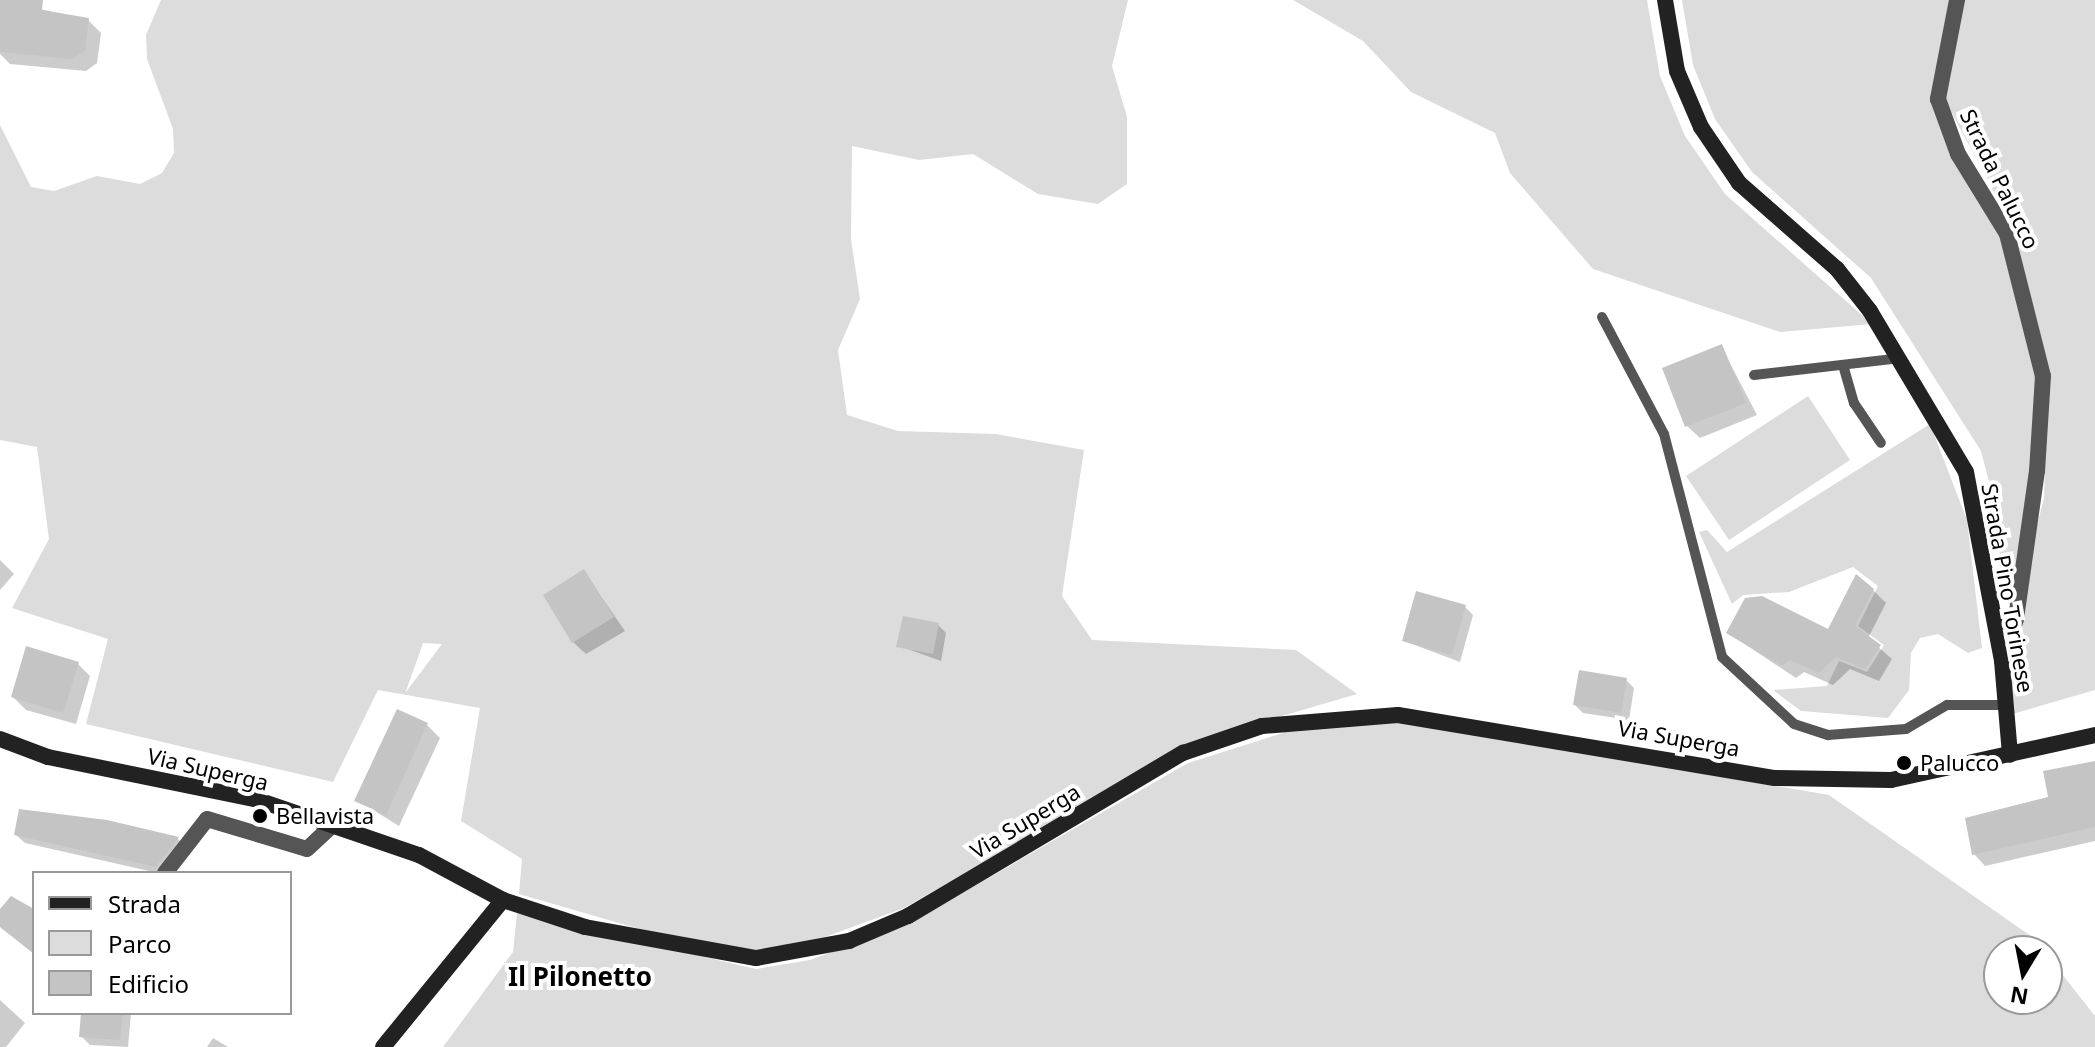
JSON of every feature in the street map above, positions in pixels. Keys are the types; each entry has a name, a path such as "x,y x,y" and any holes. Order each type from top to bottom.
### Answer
{"street":[{"name":"Strada Pino Torinese","path":"1665,0 1677,71 1701,127 1739,183 1837,269 1902,358 1966,472 2002,661 2010,755"},
{"name":"Strada Palucco","path":"1957,0 1938,99 1958,154 2007,234 2043,376 2037,471 2016,619 2002,661"},
{"name":"Via Superga","path":"0,739 48,757 255,799 419,855 503,900 585,927 756,958 849,941 908,916 1183,753 1262,726 1328,715 1474,725 1775,778 1891,780 2095,735"},
{"path":"167,871 207,819 307,849 332,826"},
{"path":"383,1047 503,900"}],"lane":[{"path":"1602,317 1664,434 1722,657 1794,724 1828,735 1906,729 1947,705 2005,705"},
{"path":"1754,375 1902,358"},
{"path":"1843,365 1854,403 1881,443"}],"green space":[{"path":"161,0 1128,0 1112,66 1127,117 1127,184 1098,204 1038,194 973,154 919,160 852,146 851,239 860,299 838,350 847,415 898,431 996,434 1084,450 1062,596 1092,640 1296,650 1357,694 1196,741 904,908 814,941 756,952 674,939 519,894 522,859 461,821 480,708 378,690 333,782 86,724 108,639 12,608 49,539 37,447 0,440 0,125 31,187 54,191 97,176 140,184 162,173 174,153 173,129 147,59 146,35","holes":["423,643 442,644 406,692"]},
{"path":"1293,0 1647,0 1660,76 1685,136 1725,194 1872,324 1780,332 1593,269 1510,173 1495,133 1411,92 1363,41"},
{"path":"1682,0 2095,0 2095,690 2009,715 2014,616 2044,498 2048,375 2016,234 1944,98 1935,100 2007,239 2039,377 2031,543 2014,590 2003,591 1996,509 1981,451 1871,278 1752,172 1715,119 1693,65"},
{"path":"1808,396 1850,460 1729,540 1686,476"},
{"path":"1930,424 1967,520 1982,648 1968,653 1938,634 1920,638 1911,653 1909,690 1888,718 1801,711 1773,690 1827,686 1839,661 1867,672 1884,645 1858,626 1878,586 1853,567 1789,592 1743,595 1732,604 1699,532 1707,530 1727,552"},
{"path":"1346,713 1829,795 2029,935 1983,935 1983,1015 2063,1015 2063,975 2095,1016 2095,1047 443,1047 513,952 517,913 756,969 810,960 912,922 1188,763"}],"building":[{"path":"0,0 43,0 42,10 89,18 85,51 72,59 0,52"},
{"path":"1722,344 1746,403 1685,427 1662,368"},
{"path":"584,569 614,617 572,643 543,595"},
{"path":"1856,574 1874,589 1855,626 1881,645 1865,669 1836,657 1819,673 1790,660 1782,666 1726,633 1745,598 1762,596 1828,629"},
{"path":"1416,591 1466,605 1452,655 1402,641"},
{"path":"903,616 939,623 933,654 896,647"},
{"path":"26,646 79,662 63,713 11,697"},
{"path":"1579,670 1627,678 1621,713 1573,705"},
{"path":"397,709 428,723 386,815 354,801"},
{"path":"2095,761 2095,827 1972,855 1965,818 2048,797 2043,771"},
{"path":"19,809 107,820 179,837 156,867 14,835"},
{"path":"11,896 32,908 32,952 0,927 0,909"},
{"path":"81,1015 123,1015 120,1040 79,1037"}],"place":[{"name":"Palucco","path":"1904,763"},
{"name":"Bellavista","path":"260,816"}],"district":[{"name":"Il Pilonetto","path":"580,977"}]}
